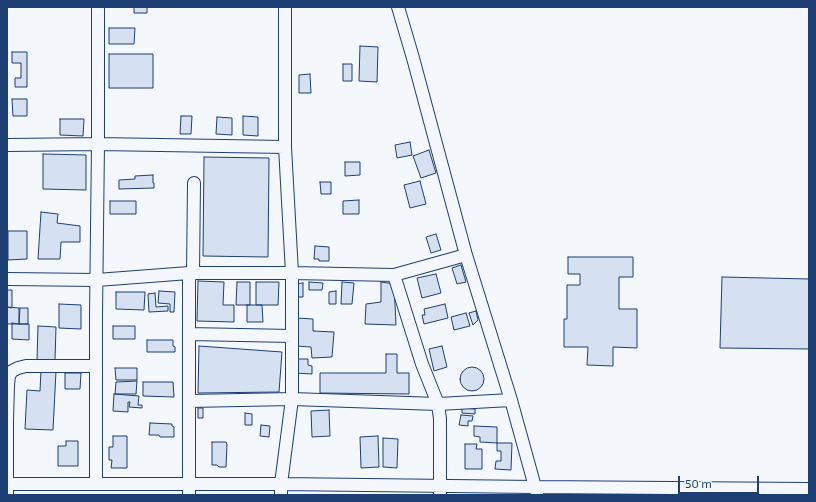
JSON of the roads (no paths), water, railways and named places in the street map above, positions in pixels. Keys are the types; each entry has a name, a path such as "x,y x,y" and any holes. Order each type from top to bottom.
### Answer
{"street":[{"path":"96,484 98,7"},
{"path":"281,490 292,399 292,273 285,147 285,7"},
{"path":"398,7 466,255 512,400 536,491"},
{"path":"7,145 98,144 285,147"},
{"path":"189,490 189,334 194,183"},
{"path":"7,279 97,280 191,274 292,273 394,275 466,255"},
{"path":"394,275 422,364 438,404 440,419 440,490"},
{"path":"189,334 292,336"},
{"path":"8,495 8,385 9,376 12,371 26,366 96,366"},
{"path":"189,401 292,399 438,404 512,400"},
{"path":"7,484 96,484 189,490 730,491 809,489"}]}
